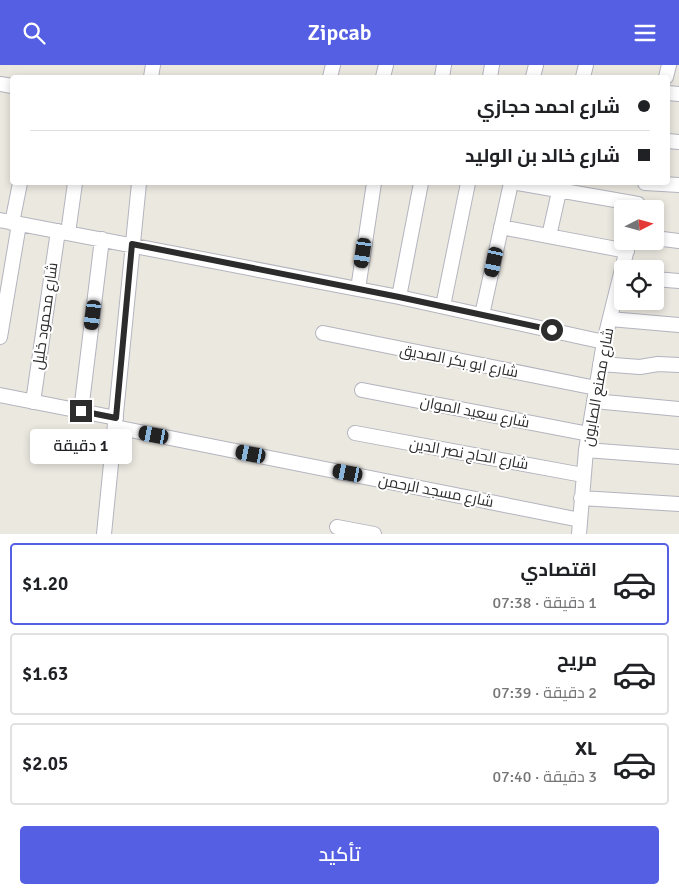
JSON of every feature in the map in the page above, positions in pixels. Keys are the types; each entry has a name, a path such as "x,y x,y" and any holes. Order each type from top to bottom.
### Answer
{"street":[{"path":"0,337 10,222 19,185"},
{"name":"شارع محمود خليل","path":"33,402 63,232 75,185"},
{"path":"104,534 139,185"},
{"path":"358,289 374,185"},
{"path":"399,297 421,185"},
{"path":"443,306 468,185"},
{"path":"482,315 511,185"},
{"path":"546,185 560,186 614,200"},
{"path":"639,200 643,185"},
{"path":"549,236 560,186"},
{"path":"10,222 399,297 604,342"},
{"path":"501,227 549,236 614,244"},
{"path":"81,411 102,239"},
{"path":"664,239 679,241"},
{"path":"664,280 679,281"},
{"name":"شارع مصنع الصابون","path":"579,534 586,450 604,342 614,305"},
{"path":"610,319 679,325"},
{"name":"شارع ابو بكر الصديق","path":"322,333 595,394 679,409"},
{"path":"600,363 640,367 658,364 679,365"},
{"name":"شارع سعيد الموان","path":"362,390 589,434"},
{"name":"شارع مسجد الرحمن","path":"0,395 81,411 115,423 580,520"},
{"name":"شارع الحاج نصر الدين","path":"355,433 583,475"},
{"path":"586,450 679,457"},
{"path":"581,498 679,504"},
{"path":"337,527 374,534"}],"route":[{"path":"81,411 116,418 132,244 399,297 552,330"}]}
